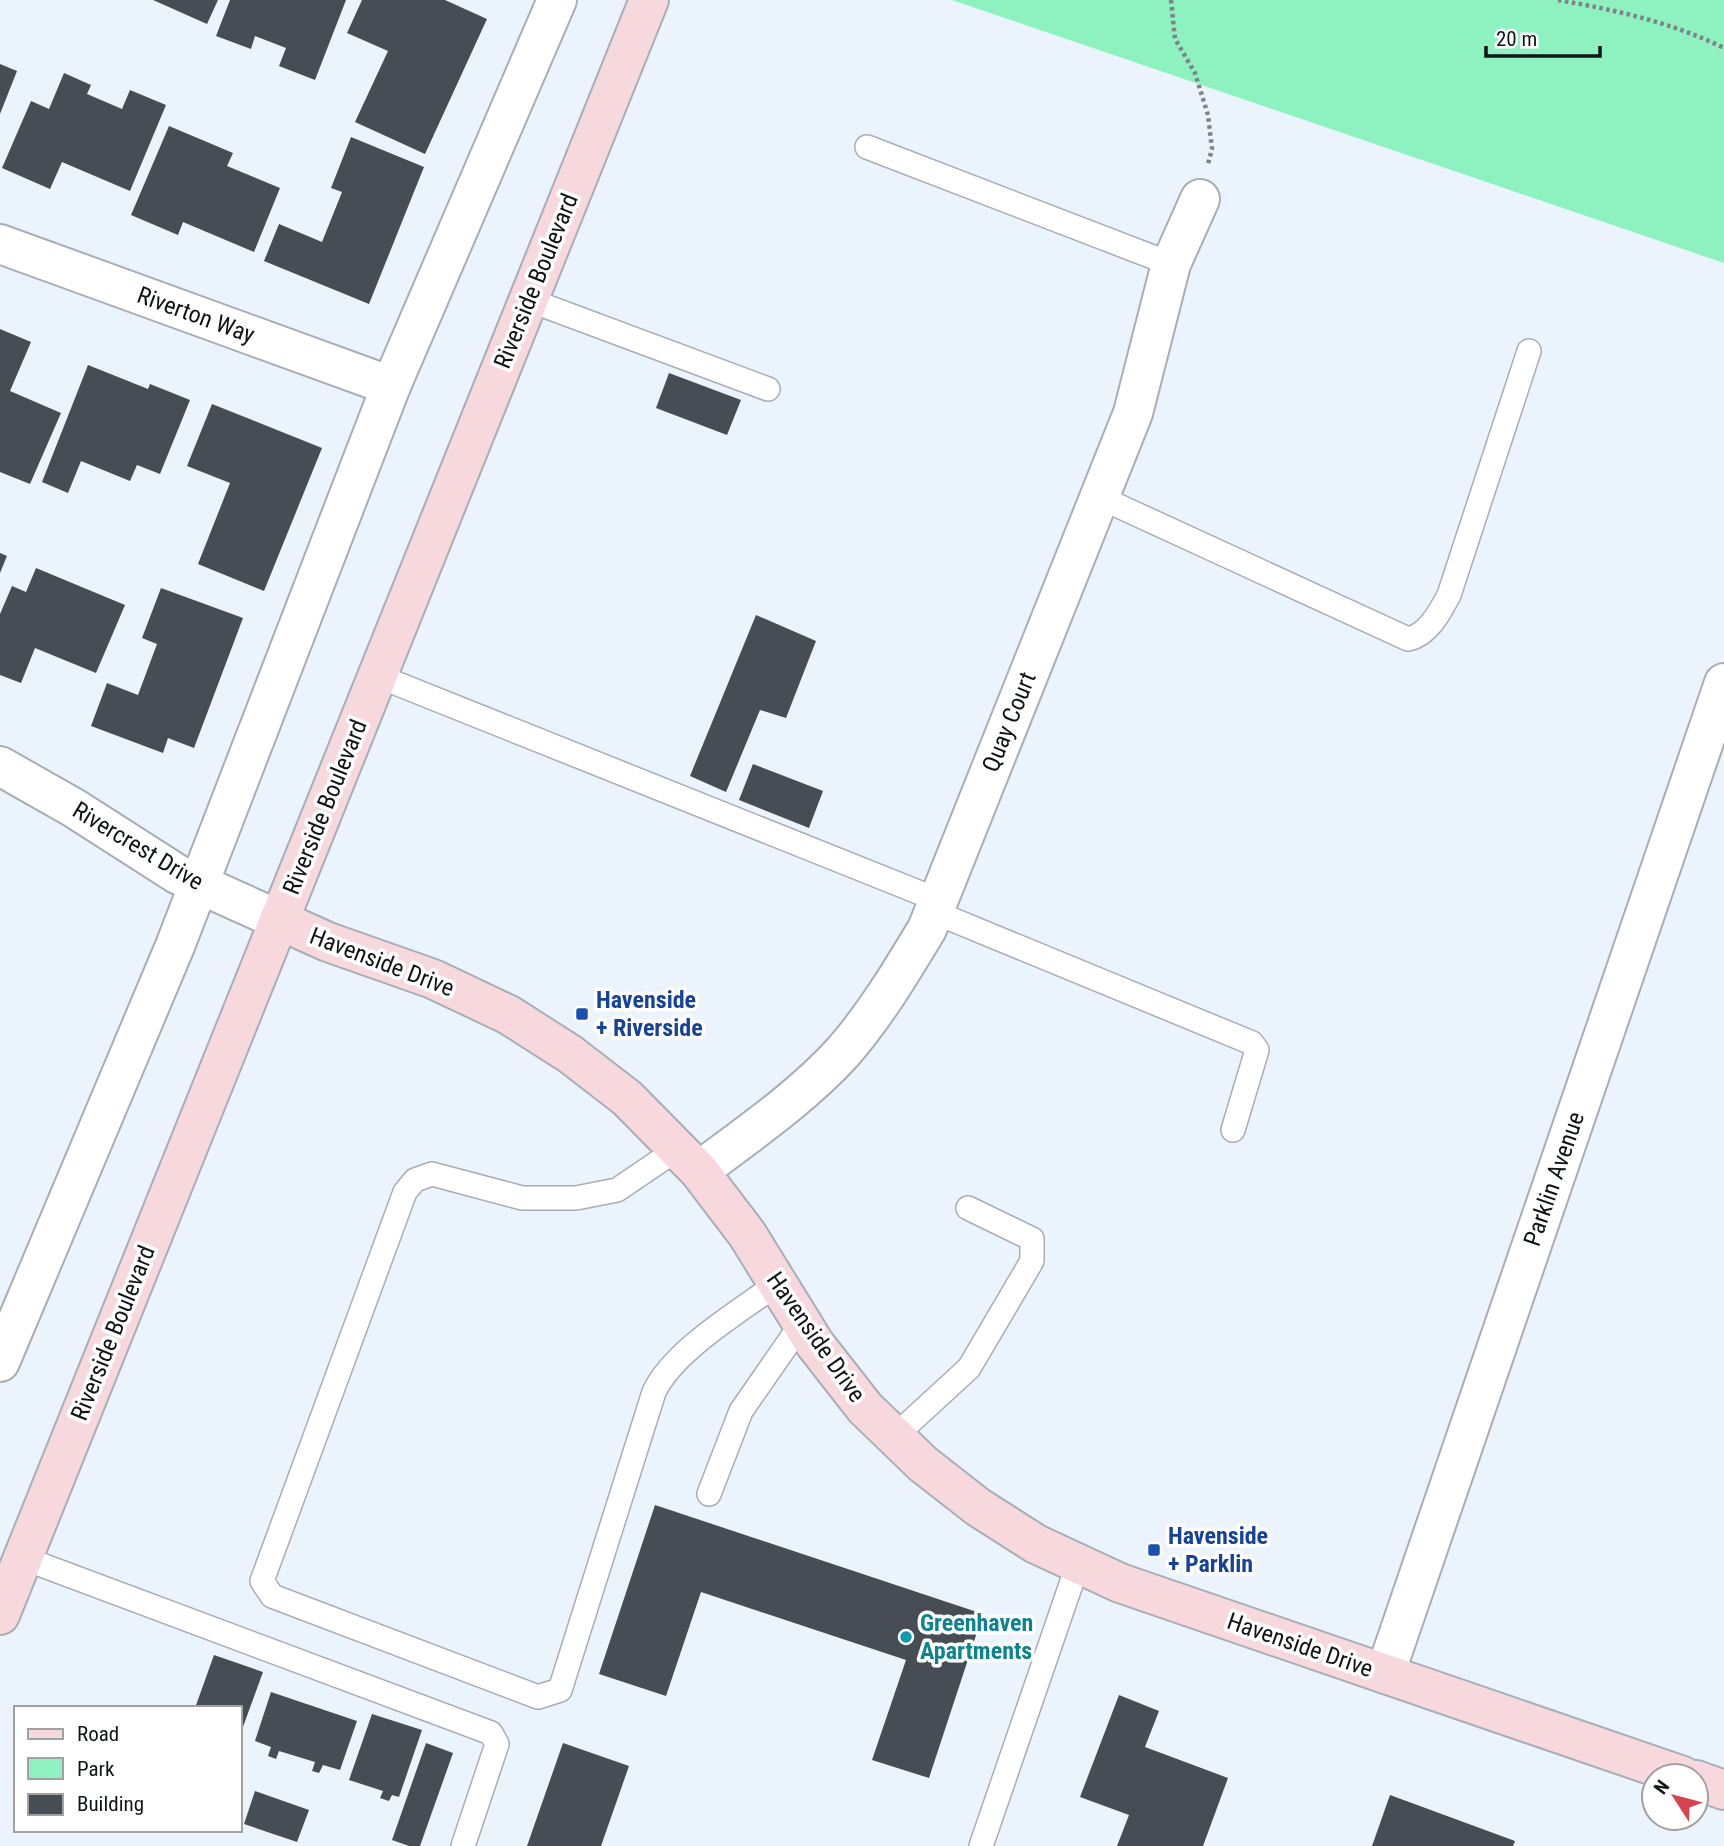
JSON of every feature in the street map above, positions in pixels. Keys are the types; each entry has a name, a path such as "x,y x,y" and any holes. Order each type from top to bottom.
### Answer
{"main road":[{"name":"Riverside Boulevard","path":"0,1615 649,0"},
{"name":"Havenside Drive","path":"279,920 328,942 433,979 509,1016 570,1054 627,1098 689,1160 747,1234 815,1344 865,1408 923,1464 978,1507 1036,1544 1120,1583 1642,1762"}],"street":[{"path":"0,1363 12,1297 170,958 391,386 557,0"},
{"name":"Quay Court","path":"689,1160 795,1098 842,1053 889,994 927,929 1133,412 1171,264 1200,198"},
{"name":"Riverton Way","path":"0,244 391,386"},
{"name":"Parklin Avenue","path":"1385,1674 1724,683"},
{"name":"Rivercrest Drive","path":"0,766 74,807 177,874 279,920"}],"lane":[{"path":"867,147 1171,264"},
{"path":"528,300 768,389"},
{"path":"1099,497 1408,639 1414,638 1427,628 1449,595 1529,351"},
{"path":"378,676 936,906 1252,1043 1257,1050 1233,1130"},
{"path":"689,1160 618,1190 576,1198 522,1198 432,1174 415,1180 405,1192 261,1581 272,1597 538,1698 560,1690 661,1377 687,1351 778,1283"},
{"path":"895,1436 969,1368 1032,1261 1032,1239 968,1208"},
{"path":"709,1494 741,1411 802,1323"},
{"path":"23,1558 491,1733 497,1744 463,1846"},
{"path":"981,1846 1078,1564"}],"path":[{"path":"1171,0 1175,39 1195,73 1208,115 1212,149"},
{"path":"1558,0 1620,10 1695,34 1724,48"}],"green space":[{"path":"952,0 1724,0 1724,263"}],"building":[{"path":"153,0 218,0 207,24"},
{"path":"230,0 346,0 315,80 279,66 286,48 255,36 251,49 216,36"},
{"path":"362,0 445,0 487,19 425,154 355,122 388,51 347,33"},
{"path":"0,64 17,71 0,114"},
{"path":"64,73 91,85 87,94 122,109 130,90 166,105 130,191 62,162 50,189 2,168 31,101 49,109"},
{"path":"169,126 233,153 227,166 280,188 254,252 183,222 178,235 131,215"},
{"path":"351,137 424,167 369,304 264,261 279,224 322,242 342,192 331,188"},
{"path":"0,329 31,342 10,391 61,413 30,484 0,472"},
{"path":"88,365 148,389 150,384 190,400 160,474 137,465 130,481 81,461 68,493 42,482"},
{"path":"669,373 741,400 727,435 656,408"},
{"path":"212,404 322,448 264,591 198,564 230,483 187,466"},
{"path":"0,553 7,556 0,573"},
{"path":"36,568 125,605 96,673 35,648 21,683 0,675 0,614 12,586 26,592"},
{"path":"161,588 243,618 194,748 168,738 163,753 91,726 107,683 138,695 157,644 142,638"},
{"path":"756,615 816,641 786,718 760,710 726,792 690,776"},
{"path":"753,764 823,791 809,828 739,800"},
{"name":"Greenhaven Apartments","path":"655,1505 983,1614 929,1778 872,1760 906,1660 701,1592 666,1696 599,1674"},
{"path":"214,1655 263,1672 242,1730 242,1706 196,1706"},
{"path":"271,1692 357,1721 340,1770 323,1765 319,1773 312,1771 315,1762 279,1751 276,1759 268,1756 271,1747 255,1741"},
{"path":"1119,1695 1159,1711 1145,1747 1228,1778 1203,1846 1117,1846 1129,1815 1080,1797"},
{"path":"372,1714 422,1730 399,1797 392,1795 389,1801 380,1798 383,1791 349,1780"},
{"path":"426,1743 453,1753 420,1846 409,1846 392,1840"},
{"path":"563,1743 629,1766 601,1846 527,1846"},
{"path":"255,1791 309,1810 297,1842 244,1824"},
{"path":"1390,1795 1515,1841 1513,1846 1372,1846"}],"place":[{"name":"Havenside + Riverside","path":"582,1014"},
{"name":"Havenside + Parklin","path":"1154,1550"},
{"name":"Greenhaven Apartments","path":"906,1637"}]}
